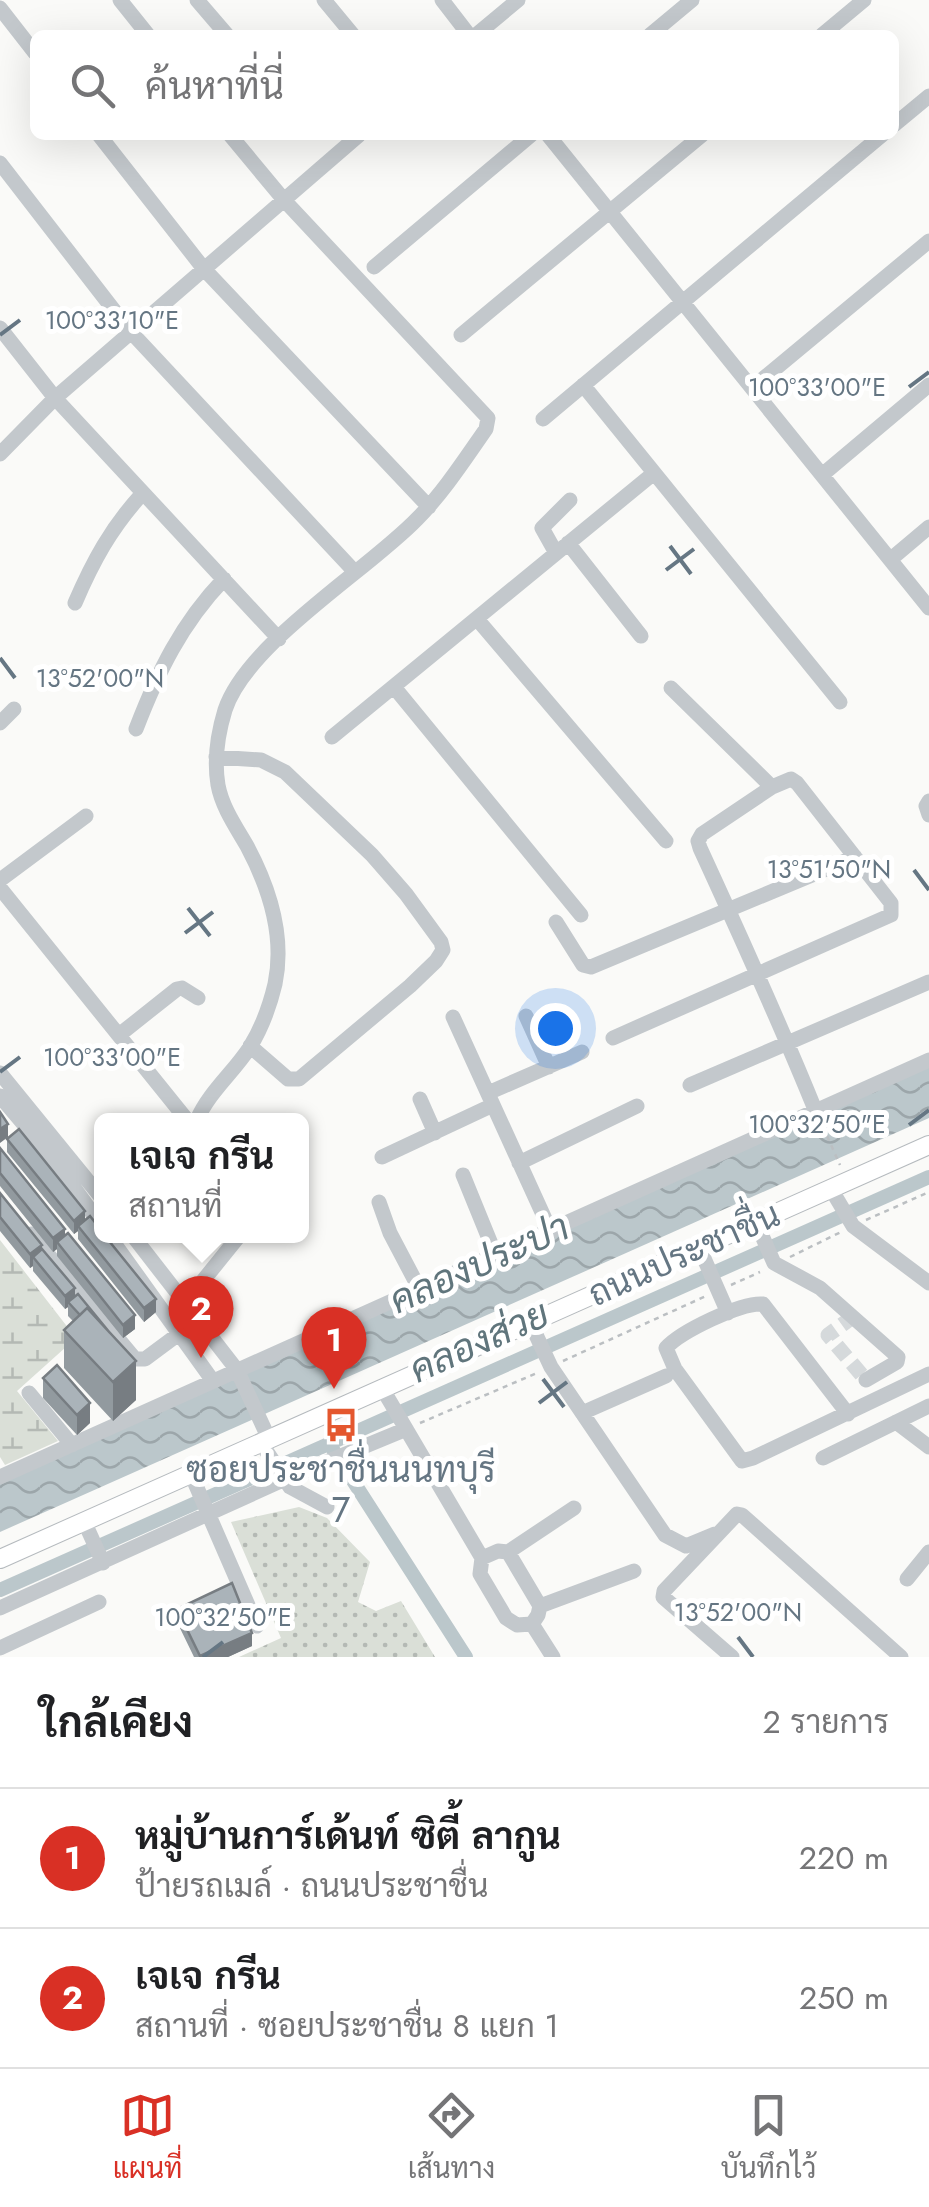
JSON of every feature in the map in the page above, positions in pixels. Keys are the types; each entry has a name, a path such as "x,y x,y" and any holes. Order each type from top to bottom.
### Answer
{"main road":[{"name":"ถนนประชาชื่น","path":"0,1559 88,1530 194,1481 265,1441 387,1396 835,1197 929,1145"}],"street":[{"path":"120,0 144,30"},
{"path":"197,0 223,30"},
{"path":"324,0 349,30"},
{"path":"442,0 469,30"},
{"path":"479,30 518,0"},
{"path":"656,30 692,0"},
{"path":"828,30 864,0"},
{"path":"2,4 30,46"},
{"path":"899,122 929,96"},
{"path":"103,140 204,269 429,507"},
{"path":"193,1113 250,1046 268,1009 279,952 275,918 264,883 218,785 216,757 225,708 234,690 279,639 429,507 486,429 488,418 284,200 234,140"},
{"path":"0,454 54,398 354,140"},
{"path":"374,267 525,140"},
{"path":"552,140 929,608"},
{"path":"461,335 696,140"},
{"path":"543,419 876,140"},
{"path":"0,163 130,331 354,571"},
{"path":"752,388 929,241"},
{"path":"0,328 54,398 279,639"},
{"path":"583,385 840,702"},
{"path":"822,475 929,385"},
{"path":"332,737 654,472"},
{"path":"75,603 98,549 142,494"},
{"path":"570,500 542,528 641,636"},
{"path":"891,559 929,527"},
{"path":"136,729 158,673 181,630 224,580"},
{"path":"478,618 666,841"},
{"path":"394,688 580,915"},
{"path":"671,688 772,787"},
{"path":"0,723 14,709"},
{"path":"216,757 261,760 285,772 358,841 406,894 442,950 410,986 299,1079 288,1079 250,1046"},
{"path":"614,1038 758,976 891,915 891,903 797,783 788,778 702,834 698,841 728,909 758,976 788,1042 817,1113"},
{"path":"929,801 929,815"},
{"path":"0,880 86,816"},
{"path":"556,922 587,967 854,857"},
{"path":"0,888 181,1113"},
{"path":"690,1085 929,982"},
{"path":"118,1035 177,989 198,998"},
{"path":"526,1016 549,1067"},
{"path":"453,1017 551,1232"},
{"path":"382,1157 435,1133 582,1052"},
{"path":"0,1477 929,1060"},
{"path":"0,1073 94,1188"},
{"path":"0,1096 94,1215"},
{"path":"420,1099 435,1133"},
{"path":"519,1162 637,1106"},
{"path":"463,1175 496,1256"},
{"path":"835,1197 851,1223 929,1283"},
{"path":"379,1202 390,1234 420,1290"},
{"path":"23,1224 135,1359 145,1359 180,1333"},
{"path":"759,1230 773,1262 820,1288 898,1358 866,1380"},
{"path":"114,1243 213,1381"},
{"path":"138,1243 237,1371 261,1421 271,1460 281,1478 297,1492 327,1506"},
{"path":"185,1303 233,1243"},
{"path":"703,1255 728,1313"},
{"path":"848,1414 762,1304 728,1313 674,1340 666,1352 742,1461 848,1414 929,1374"},
{"path":"535,1330 549,1364 665,1535 686,1546 719,1533"},
{"path":"582,1413 666,1376"},
{"path":"29,1393 72,1445"},
{"path":"387,1396 482,1558 480,1574 506,1618 518,1624 532,1624"},
{"path":"824,1458 929,1406"},
{"path":"896,1422 929,1447"},
{"path":"0,1608 402,1426"},
{"path":"194,1481 258,1626"},
{"path":"482,1558 498,1551 508,1552 574,1508"},
{"path":"732,1657 663,1597 664,1591 732,1517 742,1514 901,1657"},
{"path":"88,1530 102,1559"},
{"path":"508,1552 540,1606 532,1624"},
{"path":"908,1579 929,1552"},
{"path":"540,1606 634,1571"},
{"path":"0,1648 99,1602"},
{"path":"532,1624 553,1657"}],"path":[{"path":"817,1113 838,1161"},
{"path":"402,1426 718,1288 851,1223 929,1192"}],"green space":[{"path":"0,1240 76,1338 17,1391 58,1441 5,1465 0,1457"},
{"path":"299,1507 327,1518 370,1562 358,1602 376,1611 401,1601 435,1657 239,1657 281,1638 231,1522"}],"water":[{"path":"929,1067 929,1118 0,1532 0,1480"}],"building":[{"path":"0,1112 8,1124 0,1129"},
{"path":"19,1129 85,1211 74,1221 7,1139"},
{"path":"0,1148 65,1229 53,1238 0,1173"},
{"path":"0,1193 42,1245 30,1254 0,1217"},
{"path":"90,1216 94,1221 94,1243 111,1243 156,1299 144,1308 78,1226"},
{"path":"68,1233 135,1315 123,1325 57,1242"},
{"path":"42,1249 75,1288 65,1296 33,1257"},
{"path":"78,1294 110,1333 87,1308 80,1315 68,1302"},
{"path":"87,1308 136,1361 113,1382 64,1330"},
{"path":"57,1365 90,1403 77,1415 43,1378"},
{"path":"232,1583 252,1633 200,1656 177,1609"}],"waterway":[{"name":"คลองส่วย","path":"0,1590 929,1177"},
{"path":"332,1448 466,1657"}],"tunnel":[{"path":"854,1316 828,1335 866,1380"}],"place":[{"name":"เจเจ กรีน","path":"201,1358"},
{"name":"หมู่บ้านการ์เด้นท์ ซิตี้ ลากูน","path":"334,1389"},
{"name":"ซอยประชาชื่นนนทบุรี 7","path":"341,1425"}],"water label":[{"name":"คลองประปา","path":"479,1263"}]}
